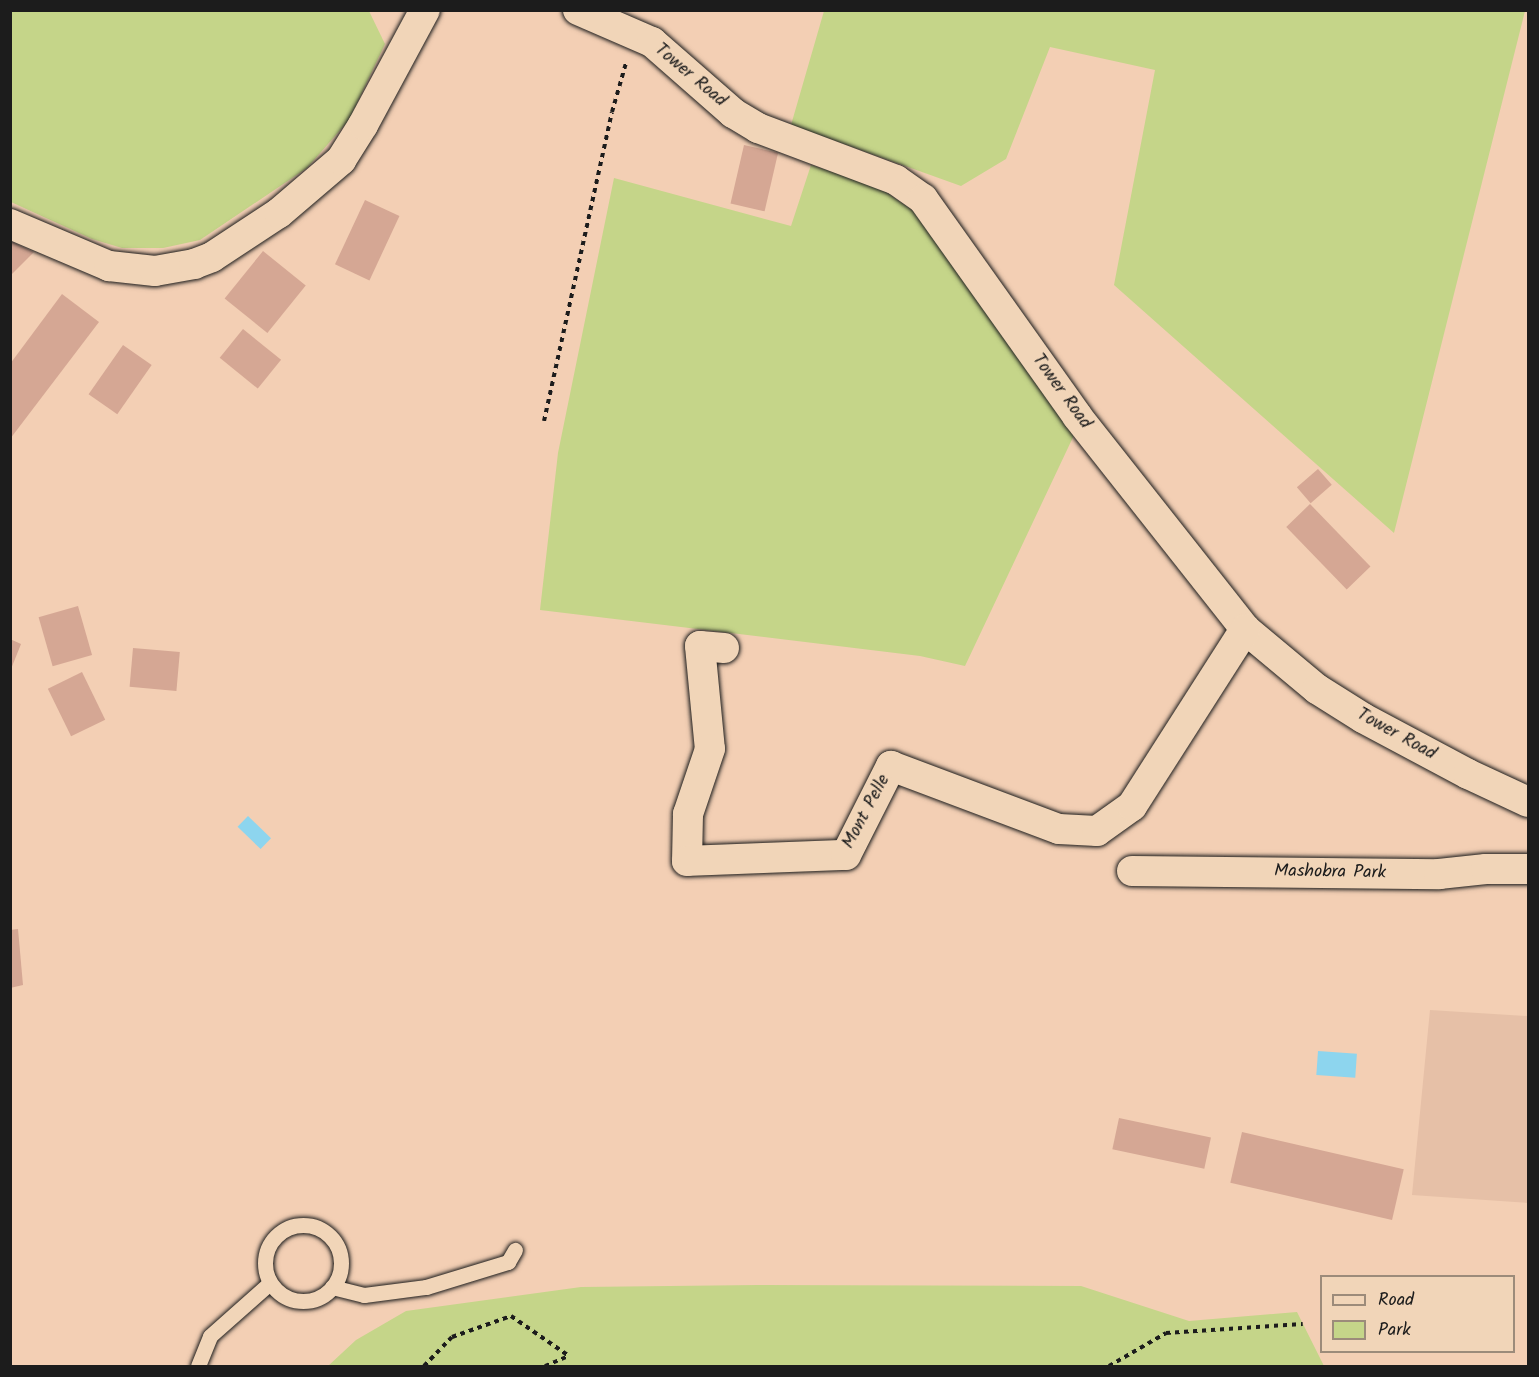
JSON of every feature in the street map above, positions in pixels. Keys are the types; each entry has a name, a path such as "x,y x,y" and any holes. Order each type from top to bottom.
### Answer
{"street":[{"path":"10,224 109,266 154,271 194,264 212,257 279,213 341,160 363,125 425,10"},
{"name":"Tower Road","path":"578,10 652,42 733,113 758,128 896,180 923,199 1077,416 1245,629 1317,689 1363,718 1468,774 1528,802"},
{"name":"Mont Pelle","path":"724,648 700,646 710,749 688,814 687,861 846,855 891,766 1059,829 1097,831 1132,806 1245,629"},
{"name":"Mashobra Park","path":"1132,871 1439,874 1486,869 1528,869"}],"lane":[{"path":"305,1225 323,1231 333,1239 339,1251 339,1276 332,1287 312,1300 300,1301 289,1298 270,1283 265,1258 268,1246 286,1228 305,1225"},
{"path":"332,1287 364,1295 426,1287 508,1262 515,1250"},
{"path":"198,1366 210,1336 270,1283"}],"path":[{"path":"544,421 612,112 634,35"},
{"path":"424,1366 452,1337 511,1316 569,1356 544,1366"},
{"path":"1109,1366 1166,1333 1303,1324"}],"shaded area":[{"path":"1430,1010 1528,1016 1528,1203 1412,1195"}],"green space":[{"path":"11,11 369,11 385,44 349,120 307,168 200,240 163,248 122,248 92,239 11,202"},
{"path":"824,11 1525,11 1394,533 1114,285 1155,70 1050,47 1006,159 961,186 791,125"},
{"path":"811,165 877,186 918,214 1075,433 965,666 920,656 540,610 558,453 614,178 791,226"},
{"path":"1081,1286 1189,1321 1297,1312 1324,1366 328,1366 356,1340 406,1311 581,1287"}],"water":[{"path":"248,816 271,838 261,849 238,827"},
{"path":"1318,1051 1357,1054 1355,1078 1316,1075"}],"building":[{"path":"744,145 778,153 765,211 731,203"},
{"path":"365,200 399,216 369,280 335,264"},
{"path":"10,241 34,252 10,276"},
{"path":"263,251 306,286 267,333 225,298"},
{"path":"62,294 99,322 10,439 10,364"},
{"path":"243,329 281,360 258,389 220,358"},
{"path":"123,345 152,365 117,414 89,394"},
{"path":"1318,469 1332,485 1311,503 1297,487"},
{"path":"1310,504 1370,567 1347,590 1286,527"},
{"path":"78,606 92,655 53,666 39,617"},
{"path":"10,639 21,644 11,669 10,668"},
{"path":"133,648 180,652 176,691 130,687"},
{"path":"82,672 105,720 71,736 48,689"},
{"path":"18,929 23,985 10,988 10,930"},
{"path":"1119,1118 1211,1138 1204,1169 1112,1149"},
{"path":"1242,1132 1404,1169 1392,1220 1230,1183"}]}
